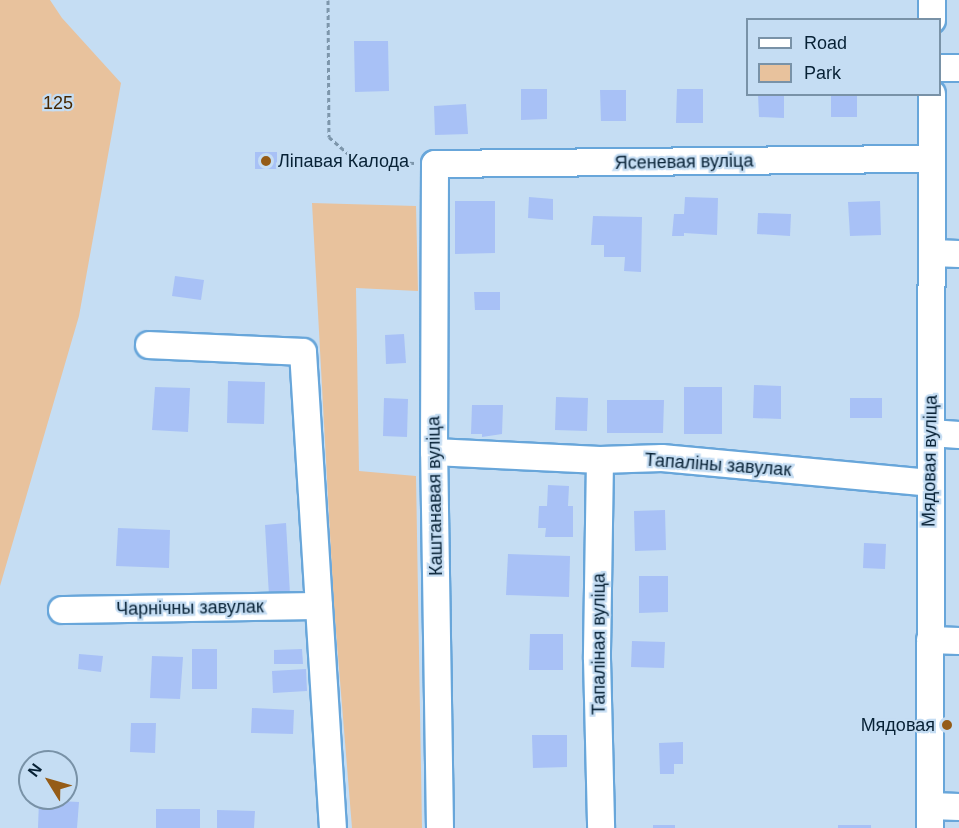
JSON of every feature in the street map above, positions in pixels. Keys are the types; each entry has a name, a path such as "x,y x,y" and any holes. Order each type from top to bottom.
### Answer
{"street":[{"path":"932,0 932,18"},
{"path":"941,68 959,68"},
{"name":"Мядовая вуліца","path":"930,817 932,96"},
{"name":"Ясеневая вуліца","path":"435,164 932,159"},
{"name":"Каштанавая вуліца","path":"435,164 434,452 440,828"},
{"path":"932,253 959,254"},
{"path":"149,345 303,352 333,828"},
{"path":"931,433 959,435"},
{"name":"Тапаліны завулак","path":"434,452 600,460 662,458 930,483"},
{"name":"Тапаліная вуліца","path":"600,460 597,659 601,828"},
{"name":"Чарнічны завулак","path":"62,610 319,606"},
{"path":"930,640 959,641"},
{"path":"930,817 959,807"}],"path":[{"path":"328,0 329,137 357,161 435,164"}],"green space":[{"name":"125","path":"0,0 50,0 62,18 121,83 79,316 0,586"},
{"path":"312,203 416,206 418,291 356,288 359,471 416,476 422,828 352,828 334,607"}],"building":[{"path":"354,41 388,41 389,91 355,92"},
{"path":"521,89 547,89 547,119 521,120"},
{"path":"677,89 703,89 703,123 676,123"},
{"path":"600,90 626,90 626,121 601,121"},
{"path":"758,96 784,96 784,118 759,117"},
{"path":"831,96 857,96 857,117 831,117"},
{"path":"466,104 468,134 435,135 434,106"},
{"name":"Ліпавая Калода","path":"255,152 277,152 277,169 255,169"},
{"path":"529,197 553,199 553,220 528,218"},
{"path":"685,197 718,198 717,235 684,233 684,236 672,236 674,214 684,214"},
{"path":"455,201 495,201 495,253 455,254"},
{"path":"880,201 881,235 850,236 848,202"},
{"path":"758,213 791,214 790,236 757,234"},
{"path":"593,216 642,217 641,272 624,271 625,257 604,257 604,245 591,245"},
{"path":"175,276 204,280 201,300 172,296"},
{"path":"474,292 500,292 500,310 475,310"},
{"path":"404,334 406,363 386,364 385,335"},
{"path":"228,381 265,382 264,424 227,423"},
{"path":"754,385 781,386 781,419 753,418"},
{"path":"155,387 190,388 188,432 152,430"},
{"path":"684,387 722,387 722,434 684,434"},
{"path":"556,397 588,398 587,431 555,430"},
{"path":"384,398 408,399 407,437 383,436"},
{"path":"850,398 882,398 882,418 850,418"},
{"path":"607,400 664,400 663,433 607,433"},
{"path":"472,405 503,405 502,434 482,437 482,434 471,434"},
{"path":"548,485 569,486 568,506 573,506 573,537 545,537 546,528 538,528 539,506 547,506"},
{"path":"665,510 666,550 635,551 634,511"},
{"path":"286,523 290,594 269,596 265,525"},
{"path":"118,528 170,530 169,568 116,566"},
{"path":"864,543 886,544 885,569 863,568"},
{"path":"508,554 570,556 569,597 506,595"},
{"path":"639,576 668,576 668,612 639,613"},
{"path":"530,634 563,634 563,670 529,670"},
{"path":"632,641 665,642 664,668 631,667"},
{"path":"192,649 217,649 217,689 192,689"},
{"path":"302,649 303,664 274,664 274,650"},
{"path":"79,654 103,656 101,672 78,669"},
{"path":"152,656 183,657 180,699 150,698"},
{"path":"306,669 307,691 273,693 272,671"},
{"path":"252,708 294,710 293,734 251,733"},
{"path":"131,723 156,723 155,753 130,752"},
{"path":"532,735 567,735 567,767 533,768"},
{"path":"683,742 683,764 674,764 674,774 660,774 659,743"},
{"path":"79,802 77,828 38,828 39,810 78,810"},
{"path":"156,809 200,809 200,828 156,828"},
{"path":"217,810 255,811 254,828 217,828"},
{"path":"653,825 675,825 675,828 653,828"},
{"path":"838,825 871,825 871,828 838,828"}],"place":[{"name":"Ліпавая Калода","path":"266,161"},
{"name":"Мядовая","path":"947,725"}]}
